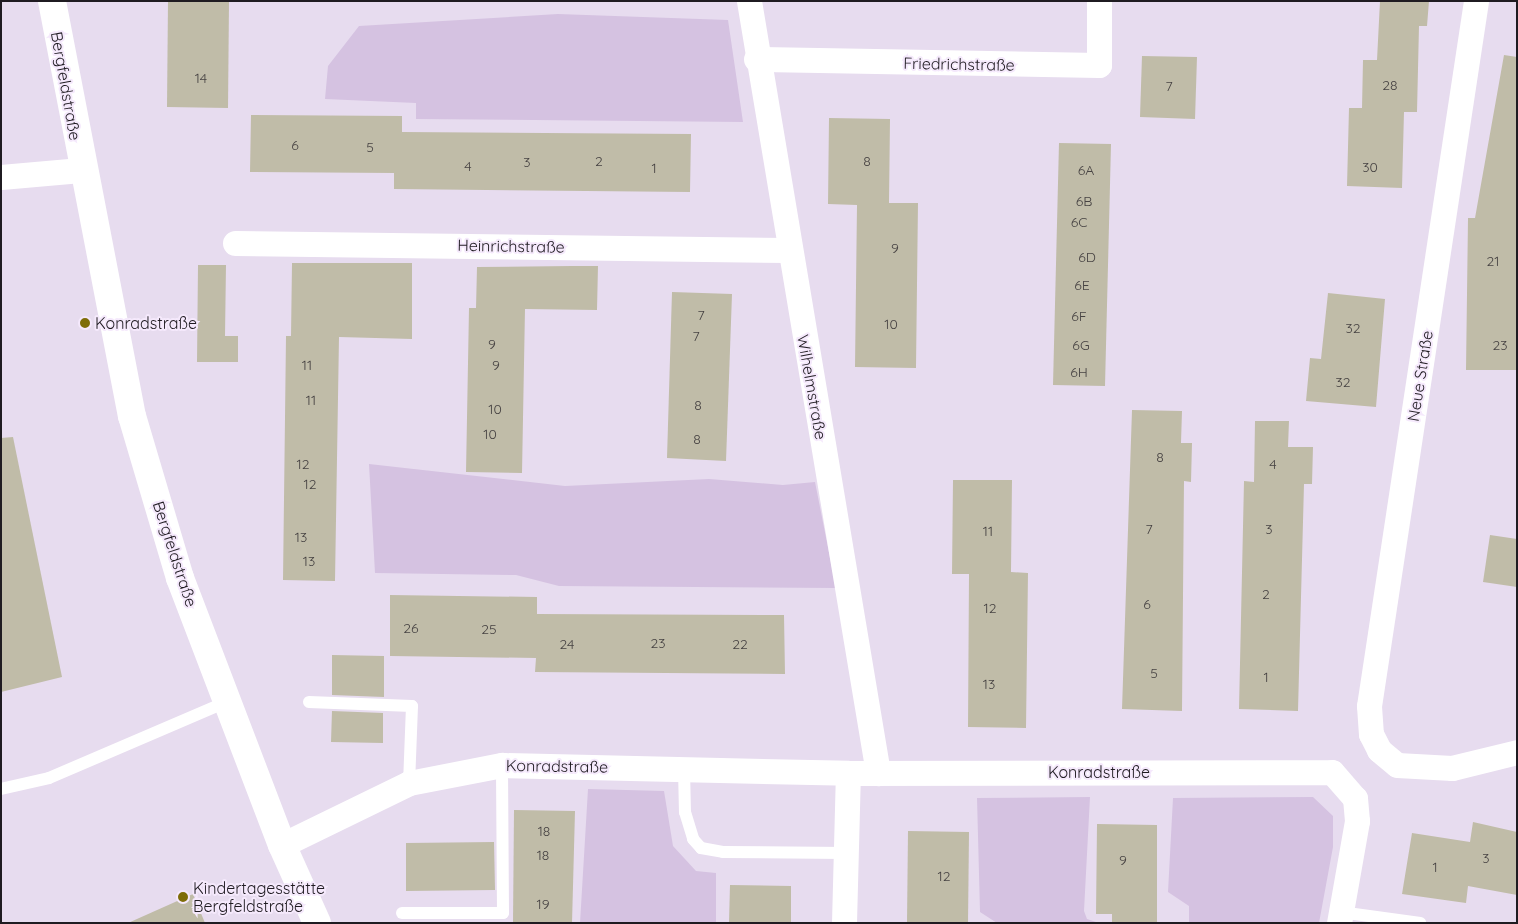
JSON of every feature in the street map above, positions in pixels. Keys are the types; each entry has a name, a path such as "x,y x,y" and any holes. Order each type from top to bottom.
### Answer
{"street":[{"name":"Bergfeldstraße","path":"52,1 81,170 132,416 180,578 282,845 317,923"},
{"name":"Wilhelmstraße","path":"749,1 756,59 787,250 878,773"},
{"name":"Friedrichstraße","path":"756,59 1099,66 1099,1"},
{"name":"Neue Straße","path":"1476,1 1369,706 1370,734 1379,750 1397,765 1421,770 1452,768 1517,752"},
{"path":"1,176 81,170"},
{"name":"Heinrichstraße","path":"235,243 787,250"},
{"name":"Konradstraße","path":"282,845 409,783 502,765 848,773 1332,772 1346,783 1355,798 1357,821 1340,917"},
{"path":"844,923 848,773"}],"lane":[{"path":"1,788 49,778 228,702"},
{"path":"309,702 412,706 409,783"},
{"path":"402,913 503,913 502,765"},
{"path":"684,769 685,812 693,839 701,848 846,853"},
{"path":"1340,917 1420,923"}],"shaded area":[{"path":"558,14 728,20 743,122 416,119 416,103 325,99 328,66 359,26"},
{"path":"369,464 565,486 709,479 783,485 815,482 836,588 559,586 516,575 375,573"},
{"path":"588,789 664,791 673,846 696,871 716,873 716,923 580,923"},
{"path":"1090,797 1084,911 1087,919 1099,923 997,923 980,912 977,798"},
{"path":"1313,797 1333,816 1333,847 1319,923 1189,923 1189,906 1168,892 1173,798"}],"building":[{"path":"168,1 229,1 228,108 167,107"},
{"path":"1380,1 1429,1 1427,26 1419,26 1417,112 1404,112 1402,188 1347,186 1349,108 1362,108 1363,60 1377,60"},
{"path":"1504,55 1517,57 1517,370 1466,370 1468,218 1475,218"},
{"path":"1142,56 1197,57 1195,119 1140,117"},
{"path":"251,115 402,116 402,132 691,134 690,192 394,189 394,173 250,172"},
{"path":"829,118 890,119 889,203 918,203 916,368 855,367 857,205 828,204"},
{"path":"1059,143 1111,144 1105,386 1053,385"},
{"path":"292,263 412,263 412,339 339,337 335,581 283,580 286,336 291,336"},
{"path":"198,265 226,265 225,336 238,336 238,362 197,362"},
{"path":"598,266 597,310 525,309 522,473 466,472 469,308 476,308 477,267"},
{"path":"672,292 732,294 726,461 667,458"},
{"path":"1328,293 1385,299 1376,407 1306,401 1310,358 1321,359"},
{"path":"1132,410 1182,411 1181,443 1192,443 1191,482 1184,481 1182,711 1122,709"},
{"path":"1255,421 1289,421 1288,447 1313,447 1312,484 1304,484 1298,711 1239,709 1244,481 1254,482"},
{"path":"13,437 62,677 1,692 1,438"},
{"path":"953,480 1012,480 1011,572 1028,573 1026,728 968,727 969,574 952,574"},
{"path":"1490,535 1517,539 1517,587 1483,582"},
{"path":"390,595 537,597 537,614 784,615 785,674 535,672 536,658 390,656"},
{"path":"332,655 384,656 384,697 332,695"},
{"path":"332,711 383,713 383,743 331,742"},
{"path":"514,810 575,811 572,923 513,923"},
{"path":"1473,822 1517,832 1517,895 1468,886 1466,903 1402,894 1412,833 1470,842"},
{"path":"1097,824 1157,825 1157,923 1112,923 1112,914 1096,914"},
{"path":"908,831 969,832 968,923 907,923"},
{"path":"494,842 495,890 406,891 406,843"},
{"path":"730,885 791,886 791,923 729,923"},
{"path":"193,894 205,923 128,923"}],"place":[{"name":"Konradstraße","path":"85,323"},
{"name":"Kindertagesstätte Bergfeldstraße","path":"183,897"}]}
